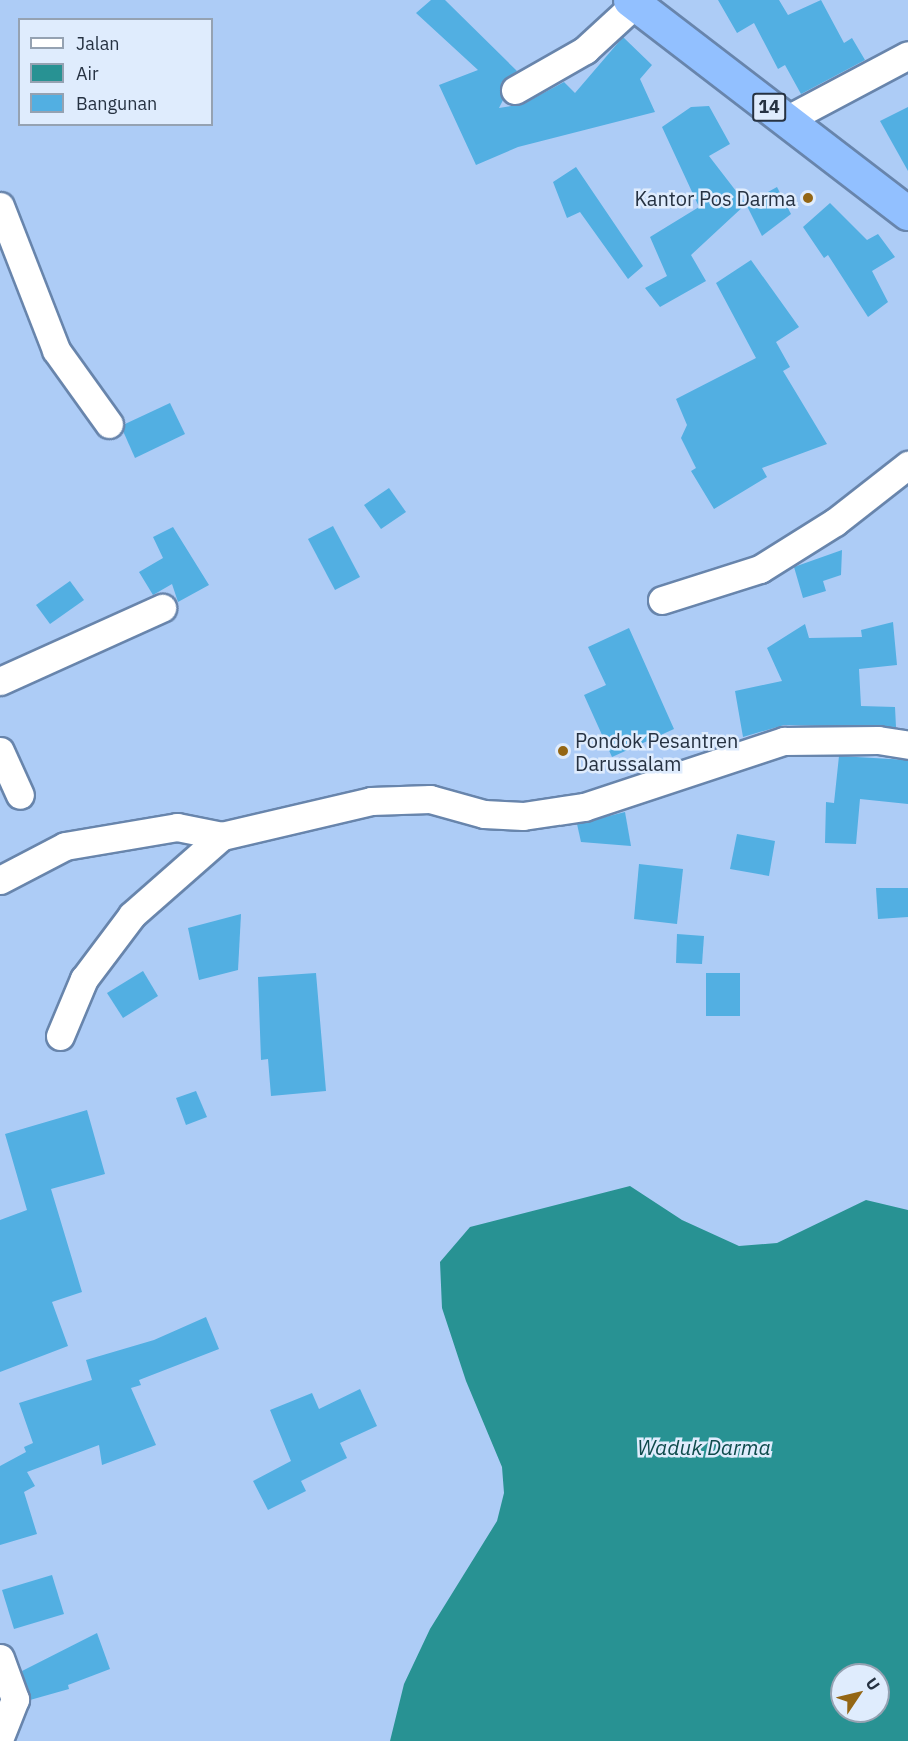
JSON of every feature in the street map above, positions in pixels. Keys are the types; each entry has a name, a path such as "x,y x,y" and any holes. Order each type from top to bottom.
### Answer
{"highway":[{"name":"14","path":"633,2 908,213"}],"street":[{"path":"515,90 585,50 633,2"},
{"path":"786,120 908,55"},
{"path":"0,206 56,350 109,424"},
{"path":"662,600 760,569 835,522 908,465"},
{"path":"0,681 162,608"},
{"path":"0,880 65,846 177,827 222,836 371,801 430,799 484,814 523,816 584,807 784,741 878,740 908,745"},
{"path":"0,751 20,795"},
{"path":"60,1036 84,979 132,915 222,836"},
{"path":"0,1658 15,1699 0,1737"}],"water":[{"name":"Waduk Darma","path":"630,1186 682,1220 739,1246 777,1243 866,1200 908,1210 908,1741 390,1741 404,1684 430,1629 497,1521 504,1493 502,1467 466,1381 442,1308 440,1262 470,1227"}],"building":[{"path":"431,0 445,0 517,71 501,83 503,100 499,108 523,104 564,82 575,93 623,37 652,65 640,79 655,112 518,147 476,165 439,85 478,70 416,13"},
{"path":"718,0 779,0 788,15 821,0 844,43 852,38 865,60 801,94 785,65 778,69 754,23 737,33"},
{"path":"709,106 730,144 709,156 746,204 691,255 706,281 660,307 645,288 667,276 650,237 699,207 662,127 691,107"},
{"path":"908,107 908,171 880,121"},
{"path":"576,167 643,266 628,279 580,212 567,218 553,182"},
{"path":"777,187 791,214 762,236 746,204"},
{"path":"830,203 867,240 878,234 895,257 872,271 888,302 868,317 828,255 824,258 803,227"},
{"path":"751,260 799,327 776,342 790,367 783,371 827,444 762,468 767,477 714,509 691,471 696,468 681,438 687,425 676,399 756,358 716,283"},
{"path":"170,403 185,434 135,458 123,431 125,424"},
{"path":"389,488 406,512 381,529 364,505"},
{"path":"333,526 360,577 335,590 308,539"},
{"path":"173,527 209,585 178,602 172,584 153,595 139,572 163,558 153,537"},
{"path":"842,550 841,575 823,581 826,591 803,598 794,567"},
{"path":"70,581 84,600 50,624 36,605"},
{"path":"893,622 897,665 859,669 861,706 895,707 896,727 784,725 743,737 735,691 782,681 767,648 805,624 809,638 862,637 861,630"},
{"path":"629,628 674,729 612,757 584,695 606,685 588,647"},
{"path":"839,756 908,760 908,804 860,799 856,844 825,843 826,802 834,803"},
{"path":"625,812 631,846 581,842 577,824"},
{"path":"737,834 775,841 769,876 730,869"},
{"path":"639,864 683,869 677,924 634,919"},
{"path":"876,888 908,888 908,917 878,919"},
{"path":"241,914 238,970 199,980 188,928"},
{"path":"677,934 704,936 702,964 676,963"},
{"path":"143,971 158,996 123,1018 107,993"},
{"path":"316,973 326,1091 271,1096 268,1059 261,1060 258,977"},
{"path":"706,973 740,973 740,1016 706,1016"},
{"path":"196,1091 207,1117 186,1125 176,1098"},
{"path":"87,1110 105,1174 51,1189 82,1292 52,1302 68,1346 0,1372 0,1220 27,1210 5,1134"},
{"path":"206,1317 219,1349 139,1380 141,1385 131,1388 156,1445 102,1465 99,1445 27,1472 35,1486 24,1492 37,1534 0,1545 0,1466 26,1452 24,1447 33,1443 19,1403 92,1380 86,1360 154,1340"},
{"path":"360,1389 377,1426 340,1443 347,1458 301,1481 306,1491 268,1510 253,1481 291,1461 270,1410 312,1393 319,1409"},
{"path":"52,1575 64,1614 14,1629 2,1590"},
{"path":"97,1633 110,1669 68,1685 69,1689 30,1700 22,1671"}],"place":[{"name":"Kantor Pos Darma","path":"808,198"},
{"name":"Pondok Pesantren Darussalam","path":"563,751"}]}
